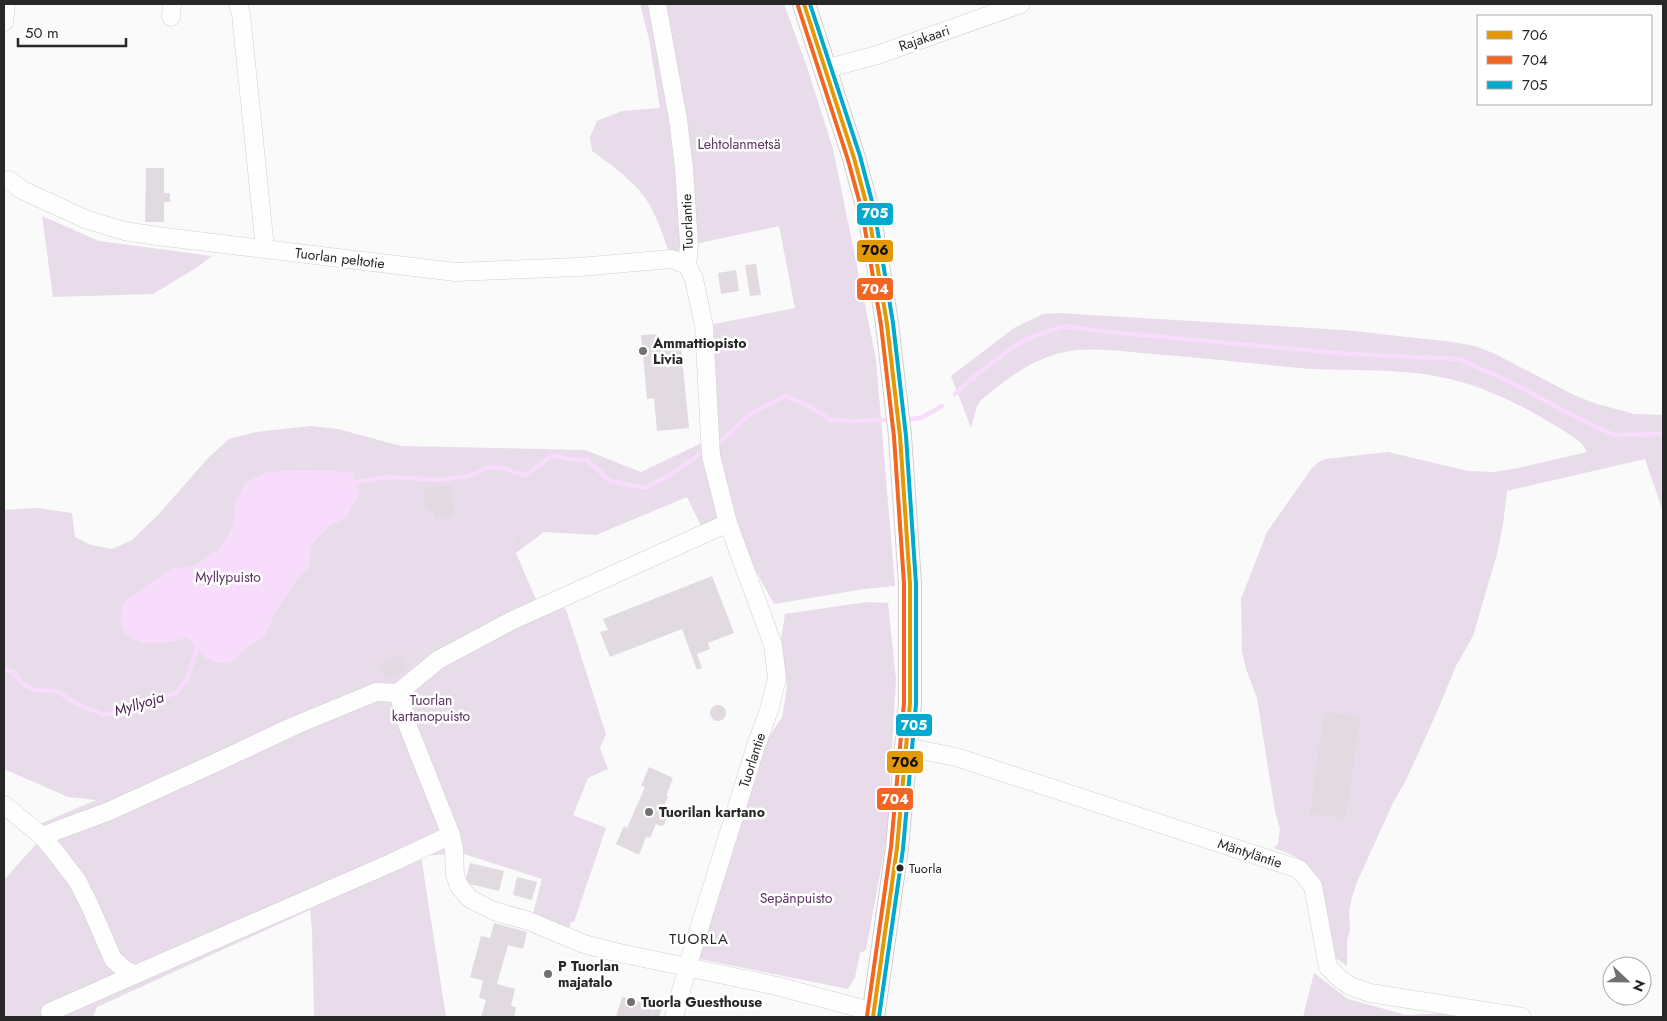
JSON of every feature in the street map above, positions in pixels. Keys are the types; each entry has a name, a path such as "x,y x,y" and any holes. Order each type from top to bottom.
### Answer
{"main road":[{"path":"804,4 854,158 868,210 887,324 900,436 910,584 910,703 897,848 873,1015"}],"street":[{"path":"4,22 6,4"},
{"path":"238,4 241,14 265,248"},
{"name":"Tuorlantie","path":"657,4 678,119 683,158 690,245 687,265 694,280 704,326 711,447 728,522 773,645 777,678 769,710 756,746 674,1017"},
{"name":"Rajakaari","path":"825,69 877,55 1021,4"},
{"name":"Tuorlan peltotie","path":"6,178 22,190 77,215 124,231 454,272 579,267 671,259 687,265"},
{"path":"42,836 107,812 215,764 296,724 376,692 398,693 438,660 513,620 728,522"},
{"path":"398,693 407,724 451,835 455,874 459,886 470,899 494,911 529,921 584,944 777,986 873,1015"},
{"name":"Mäntyläntie","path":"906,748 956,757 1299,869 1313,886 1328,967 1350,986 1370,993 1522,1017"},
{"path":"4,805 42,836 60,858 78,882 113,959 134,975"},
{"path":"50,1012 451,835"}],"green space":[{"path":"640,4 784,4 807,67 833,149 876,359 895,586 864,589 774,604 729,523 705,534 687,497 596,535 544,532 516,553 540,609 552,604 566,609 606,734 600,748 608,769 588,778 573,815 606,828 574,922 571,922 569,928 533,913 542,879 461,853 421,856 446,1017 314,1017 310,910 97,1007 93,1017 4,1017 4,880 37,843 42,823 96,800 68,797 4,769 4,510 36,508 72,513 75,537 91,545 112,549 132,540 158,515 208,458 229,439 256,432 311,426 338,429 401,446 585,450 641,472 710,439 704,326 795,308 779,226 690,245 687,265 671,259 652,209 640,191 613,166 592,151 590,137 597,121 622,111 660,108 649,39"},
{"path":"42,216 99,241 212,256 153,294 53,297"},
{"path":"1058,313 1344,330 1453,342 1475,346 1493,353 1574,395 1594,403 1634,414 1663,415 1663,511 1645,459 1507,491 1497,554 1473,636 1456,666 1406,780 1393,803 1357,882 1349,911 1350,930 1347,941 1347,966 1334,957 1324,897 1310,868 1288,853 1273,848 1278,844 1280,829 1275,811 1257,698 1242,652 1241,599 1267,532 1312,468 1325,459 1388,452 1468,471 1494,472 1587,452 1576,439 1547,420 1483,389 1450,379 1413,373 1299,368 1103,350 1065,352 1030,365 981,400 977,406 971,428 951,376 1014,328 1043,314"},
{"name":"Sepänpuisto","path":"866,602 888,603 896,679 887,836 866,950 860,953 855,977 848,989 694,958 761,749 782,717 787,688 780,645 785,614"},
{"path":"1314,973 1348,999 1406,1015 1455,1013 1459,1017 1303,1017"}],"shaded area":[{"path":"303,470 353,472 359,495 346,518 329,526 312,544 308,568 297,579 274,614 266,635 244,650 231,662 218,663 205,658 188,637 171,642 141,643 126,634 120,622 124,602 173,568 193,567 219,549 233,526 236,501 245,483 266,472"}],"building":[{"path":"146,168 164,168 164,193 170,193 170,202 164,202 164,222 145,222"},
{"path":"756,264 761,295 750,296 745,265"},
{"path":"736,270 739,291 721,294 718,273"},
{"path":"657,334 658,341 672,339 672,347 681,347 689,428 657,431 654,398 647,399 641,335"},
{"path":"451,485 454,516 434,518 434,510 426,510 424,488"},
{"path":"520,537 522,542 517,544 515,538"},
{"path":"712,576 734,633 708,643 710,649 697,654 702,668 697,670 682,629 610,657 600,632 608,630 603,619"},
{"path":"400,655 407,669 387,679 380,665"},
{"path":"715,705 721,705 726,710 724,719 715,721 710,716 710,710"},
{"path":"1324,712 1360,717 1346,818 1310,814"},
{"name":"Tuorilan kartano","path":"649,767 673,778 662,811 666,812 668,816 664,825 656,824 650,838 646,837 639,855 616,844 624,826 627,828 645,787 641,786"},
{"path":"470,863 504,871 499,891 465,883"},
{"path":"517,877 537,882 532,900 513,895"},
{"path":"494,923 527,932 523,949 508,945 497,984 515,989 511,1006 516,1007 514,1017 481,1017 486,1000 479,998 483,981 470,977 481,936 490,938"},
{"name":"Tuorla Guesthouse","path":"622,997 662,1008 659,1017 616,1017"}],"waterway":[{"path":"955,394 980,372 1015,346 1037,335 1064,326 1109,332 1349,354 1459,359 1508,381 1614,435 1663,434"},
{"path":"714,444 726,437 750,414 786,396 809,406 831,420 884,420"},
{"path":"911,419 921,418 942,406"},
{"path":"352,483 387,477 442,480 468,476 490,467 504,468 526,475 553,455 568,459 587,460 610,481 645,488 673,473 705,450"},
{"name":"Myllyoja","path":"4,669 13,672 22,683 34,690 56,691 79,705 105,715 176,693 187,680 199,642"}],"transit line":[{"name":"706","path":"804,4 854,158 868,210 887,324 900,436 910,584 910,703 897,848 873,1017"},
{"name":"705","path":"810,4 860,156 874,209 893,323 906,436 916,584 916,704 903,849 879,1017"},
{"name":"704","path":"798,6 848,160 862,211 881,325 894,437 904,584 904,703 891,847 867,1016"}],"place":[{"name":"Ammattiopisto Livia","path":"643,351"},
{"name":"Tuorilan kartano","path":"649,812"},
{"name":"Tuorla","path":"900,868"},
{"name":"P Tuorlan majatalo","path":"548,974"},
{"name":"Tuorla Guesthouse","path":"631,1002"}],"district":[{"name":"TUORLA","path":"699,939"}],"park label":[{"name":"Lehtolanmetsä","path":"739,144"},
{"name":"Myllypuisto","path":"228,577"},
{"name":"Tuorlan kartanopuisto","path":"431,708"}]}
